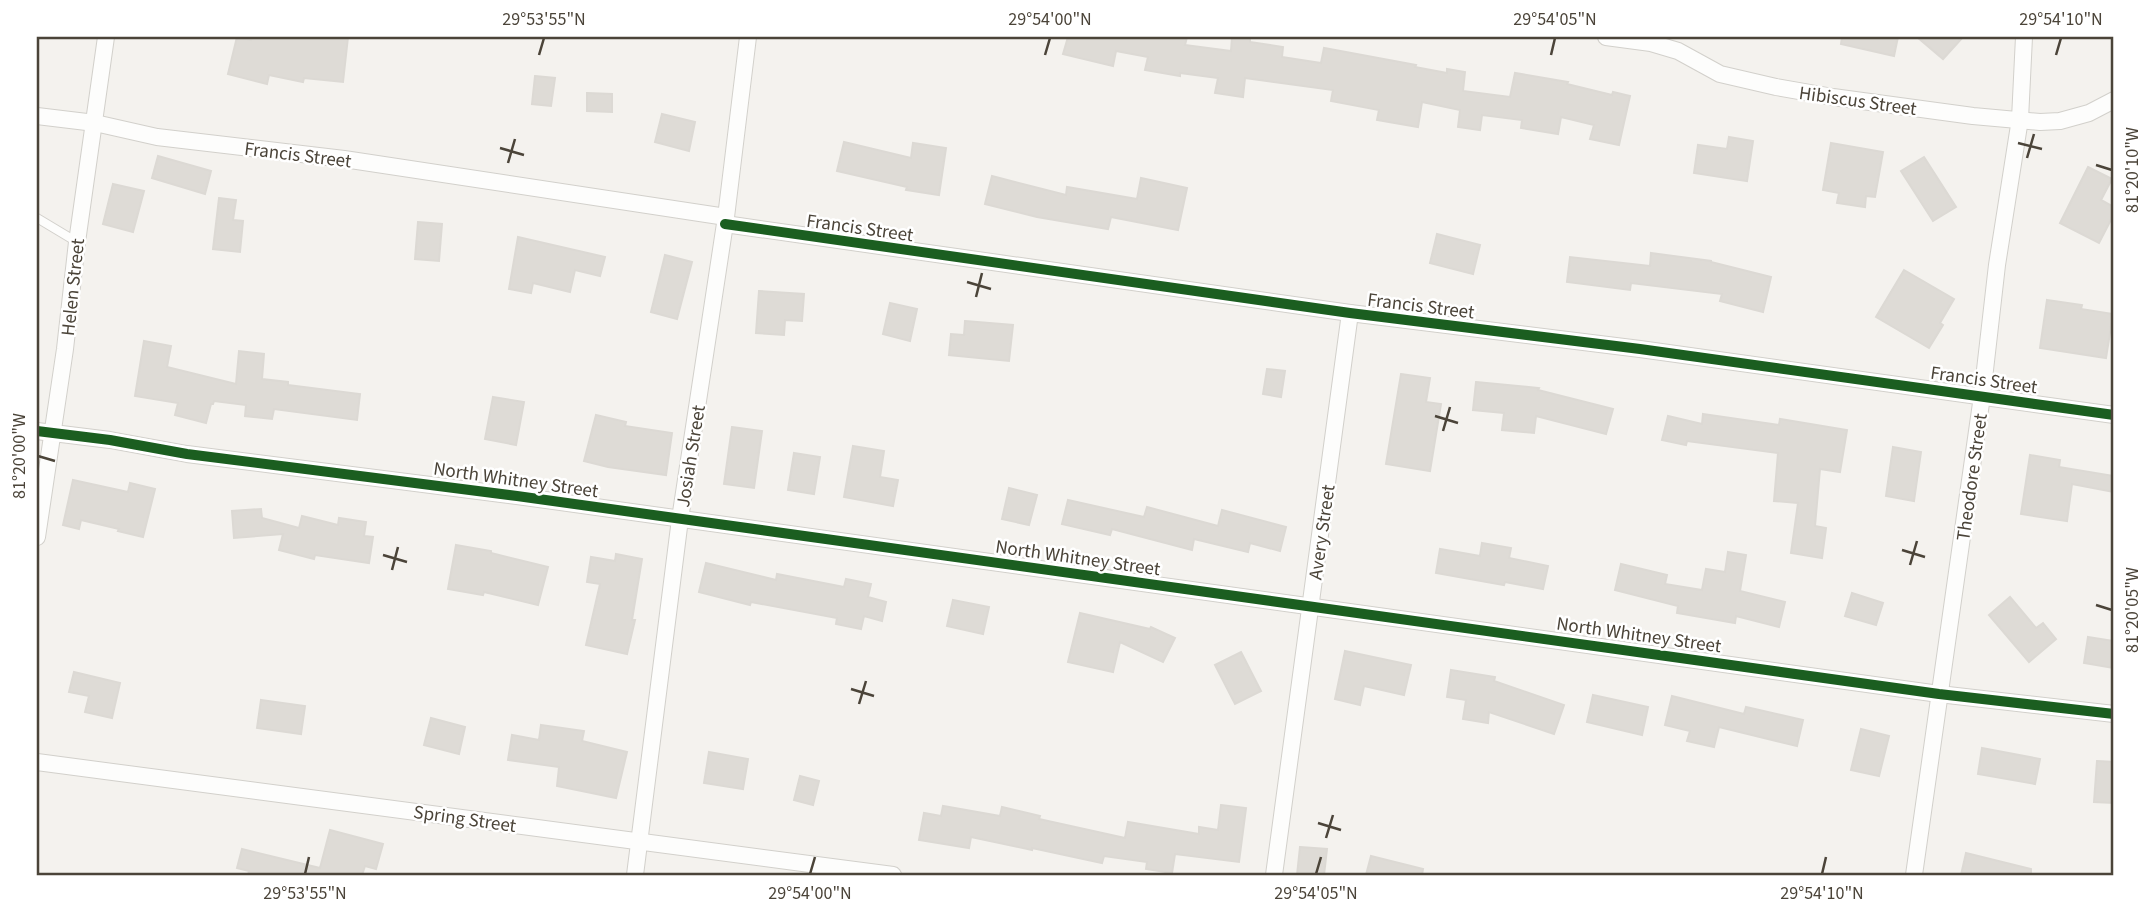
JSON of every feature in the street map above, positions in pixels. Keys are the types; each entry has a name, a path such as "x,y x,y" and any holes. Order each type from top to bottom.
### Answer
{"street":[{"name":"Helen Street","path":"37,537 44,432 65,349 106,37"},
{"name":"Josiah Street","path":"635,875 680,519 725,220 748,37"},
{"name":"Hibiscus Street","path":"1606,37 1651,43 1678,51 1720,74 1776,88 1973,116 2040,122 2060,121 2088,113 2114,100"},
{"name":"Theodore Street","path":"1914,875 1982,396 1997,265 2021,120 2024,37"},
{"name":"Francis Street","path":"37,116 95,123 158,137 344,159 965,260 2114,415"},
{"name":"Avery Street","path":"1274,875 1350,313"},
{"name":"North Whitney Street","path":"44,432 110,440 187,454 517,496 1940,694 2114,714"},
{"name":"Spring Street","path":"37,762 893,875"}],"lane":[{"path":"37,218 77,242"}],"building":[{"path":"237,37 251,40 252,37 348,37 343,82 304,78 303,82 269,75 267,84 228,74"},
{"path":"1068,37 1187,37 1185,45 1231,51 1232,37 1250,38 1250,42 1283,47 1282,57 1321,63 1324,48 1447,73 1447,69 1465,72 1463,91 1510,97 1515,73 1568,82 1567,84 1612,95 1613,92 1630,96 1619,145 1590,139 1594,125 1561,117 1558,134 1521,128 1522,120 1482,115 1480,130 1458,127 1460,110 1422,102 1418,127 1377,120 1379,110 1331,101 1333,90 1245,78 1243,97 1215,93 1218,78 1180,73 1180,76 1145,70 1148,57 1116,51 1113,66 1063,54"},
{"path":"1842,37 1898,37 1894,56 1841,44"},
{"path":"1917,37 1963,37 1943,59"},
{"path":"535,76 555,78 551,106 532,104"},
{"path":"587,93 612,94 612,112 587,111"},
{"path":"662,114 695,122 689,151 655,142"},
{"path":"1729,137 1753,141 1747,181 1694,173 1698,145 1727,149"},
{"path":"844,142 911,158 913,143 946,148 939,195 906,190 907,187 837,171"},
{"path":"1831,143 1883,152 1875,197 1866,196 1865,207 1837,203 1839,193 1823,190"},
{"path":"158,156 211,171 205,194 152,178"},
{"path":"1924,157 1956,207 1933,221 1901,171"},
{"path":"2088,167 2112,179 2101,200 2114,207 2114,214 2099,243 2060,223"},
{"path":"992,176 1066,195 1067,187 1137,199 1141,178 1187,188 1178,230 1111,217 1108,229 1037,217 985,204"},
{"path":"113,184 144,191 133,232 103,224"},
{"path":"219,198 236,200 233,220 243,221 240,252 213,249"},
{"path":"418,222 442,224 439,261 415,259"},
{"path":"1437,234 1480,245 1473,274 1430,263"},
{"path":"518,237 605,257 600,276 575,270 570,292 533,283 531,293 509,289"},
{"path":"1651,253 1711,261 1771,277 1763,312 1720,301 1722,294 1631,283 1630,290 1567,282 1570,257 1650,266"},
{"path":"665,255 692,262 677,319 651,312"},
{"path":"1904,270 1954,299 1929,348 1876,317"},
{"path":"759,291 804,294 802,321 785,320 784,335 756,333"},
{"path":"2047,300 2082,305 2081,309 2113,314 2106,358 2040,348"},
{"path":"890,303 917,309 910,341 883,334"},
{"path":"965,321 1013,325 1009,361 949,355 951,334 964,335"},
{"path":"144,341 171,346 167,367 236,384 239,351 264,354 262,379 360,394 357,420 274,409 272,419 245,416 246,405 214,401 206,423 175,415 178,403 135,396"},
{"path":"1267,369 1285,371 1281,397 1263,394"},
{"path":"1401,374 1430,378 1426,402 1441,404 1430,471 1386,464"},
{"path":"1476,382 1539,388 1538,390 1613,409 1606,434 1536,416 1534,433 1502,430 1504,413 1473,410"},
{"path":"493,397 524,402 516,445 485,439"},
{"path":"1703,414 1779,425 1780,419 1847,430 1840,472 1820,469 1815,526 1826,528 1822,558 1791,553 1798,503 1774,501 1778,453 1687,441 1686,445 1662,440 1668,416 1702,424"},
{"path":"596,415 626,422 625,426 672,433 666,475 584,461"},
{"path":"732,427 762,431 754,488 724,484"},
{"path":"853,446 884,451 880,477 898,480 893,506 844,497"},
{"path":"1893,447 1921,452 1914,501 1886,496"},
{"path":"794,453 820,457 814,494 788,490"},
{"path":"2030,455 2060,460 2059,467 2114,476 2114,492 2072,484 2067,521 2021,514"},
{"path":"73,480 128,492 130,483 155,489 143,537 81,520 79,529 63,525"},
{"path":"1009,488 1037,495 1029,525 1002,519"},
{"path":"1068,500 1144,517 1147,507 1218,526 1222,510 1286,527 1280,551 1250,543 1248,552 1194,539 1192,550 1112,529 1110,535 1062,524"},
{"path":"261,509 262,518 299,528 302,516 338,525 339,518 366,522 364,536 373,537 369,563 315,555 314,559 279,550 283,534 234,538 232,511"},
{"path":"1482,543 1511,548 1509,558 1548,566 1543,589 1436,573 1440,549 1480,556"},
{"path":"456,545 491,551 548,567 538,605 484,592 483,595 448,589"},
{"path":"1728,552 1746,555 1740,591 1785,602 1779,627 1736,616 1735,623 1677,613 1678,606 1615,590 1621,564 1667,575 1665,584 1702,590 1706,569 1725,572"},
{"path":"616,554 642,559 632,620 635,620 627,654 586,645 600,584 587,582 591,557 615,561"},
{"path":"706,563 776,580 777,574 844,587 846,579 871,584 868,597 886,602 882,621 864,616 861,629 836,624 837,618 751,602 750,605 699,592"},
{"path":"1852,593 1883,603 1876,625 1845,616"},
{"path":"2010,597 2036,628 2043,623 2056,639 2029,662 1989,615"},
{"path":"953,600 989,607 983,634 947,626"},
{"path":"1080,613 1150,629 1151,627 1175,638 1163,662 1120,642 1113,672 1068,662"},
{"path":"2088,637 2114,641 2114,668 2084,663"},
{"path":"1345,651 1411,665 1404,695 1364,686 1360,705 1335,699"},
{"path":"1241,652 1261,691 1235,704 1215,665"},
{"path":"1451,670 1495,677 1494,681 1564,705 1554,734 1489,712 1488,723 1463,719 1466,700 1447,697"},
{"path":"74,672 120,683 112,718 85,712 89,696 69,692"},
{"path":"1593,695 1648,707 1642,735 1587,722"},
{"path":"1672,696 1744,714 1746,707 1803,720 1797,746 1719,727 1714,747 1687,741 1690,731 1665,725"},
{"path":"261,700 305,706 301,734 257,728"},
{"path":"431,718 465,727 459,754 424,745"},
{"path":"541,725 584,731 582,741 627,752 616,798 557,786 559,767 508,760 512,735 539,740"},
{"path":"1861,729 1889,736 1879,776 1851,770"},
{"path":"1982,748 2040,759 2035,784 1978,774"},
{"path":"709,752 748,759 743,789 704,783"},
{"path":"2097,761 2114,762 2114,803 2094,802"},
{"path":"800,776 819,781 813,805 794,800"},
{"path":"1221,805 1246,808 1239,862 1175,854 1172,873 1146,869 1147,862 1104,856 1102,863 971,837 969,848 919,840 924,813 941,816 943,806 1000,816 1002,807 1040,816 1039,819 1125,838 1128,822 1199,834 1199,827 1218,830"},
{"path":"330,830 383,844 376,869 365,866 362,875 248,875 249,871 237,868 242,849 320,868"},
{"path":"1300,847 1327,849 1324,875 1297,875"},
{"path":"1966,853 2031,869 2031,875 1961,875"},
{"path":"1371,856 1423,869 1422,875 1366,875"}],"cycle path":[{"path":"725,224 1350,313 1640,349 2114,415"},
{"path":"37,431 110,440 187,454 517,496 1939,694 2114,714"}]}
